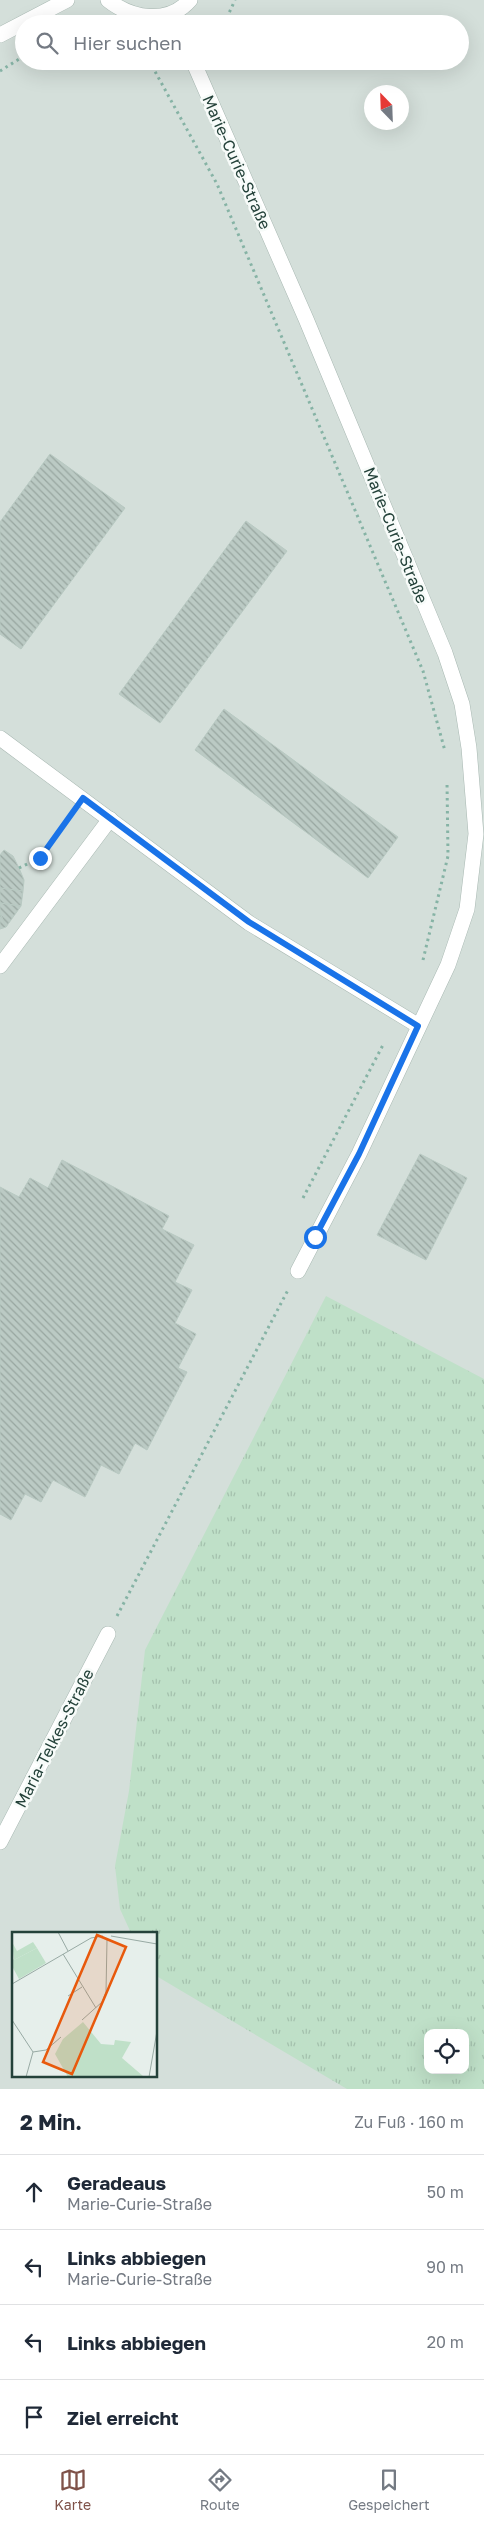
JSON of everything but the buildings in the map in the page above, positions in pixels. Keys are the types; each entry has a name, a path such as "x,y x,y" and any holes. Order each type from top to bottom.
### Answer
{"street":[{"path":"38,15 67,0"},
{"path":"108,0 122,11 135,15"},
{"path":"177,15 190,0"},
{"path":"0,35 15,27"},
{"name":"Marie-Curie-Straße","path":"197,70 306,319 445,653 462,704 469,748 476,834 467,910 448,965 359,1154 298,1271"},
{"path":"0,738 249,922 418,1026"},
{"path":"0,966 110,818"},
{"name":"Maria-Telkes-Straße","path":"0,1842 108,1634"}],"path":[{"path":"228,15 235,0"},
{"path":"0,71 15,62"},
{"path":"154,70 217,184 423,671 447,760"},
{"path":"423,962 448,856 447,779"},
{"path":"19,868 40,858 83,798"},
{"path":"303,1198 398,1014"},
{"path":"108,1634 298,1271"}],"shaded area":[{"path":"0,0 484,0 484,2089 0,2089"}],"green space":[{"path":"326,1296 484,1379 484,2089 347,2089 158,1977 158,1932 131,1932 120,1909 115,1866 129,1791 145,1650"}],"route":[{"path":"40,858 83,798 249,922 418,1026 359,1154 315,1237"}]}
